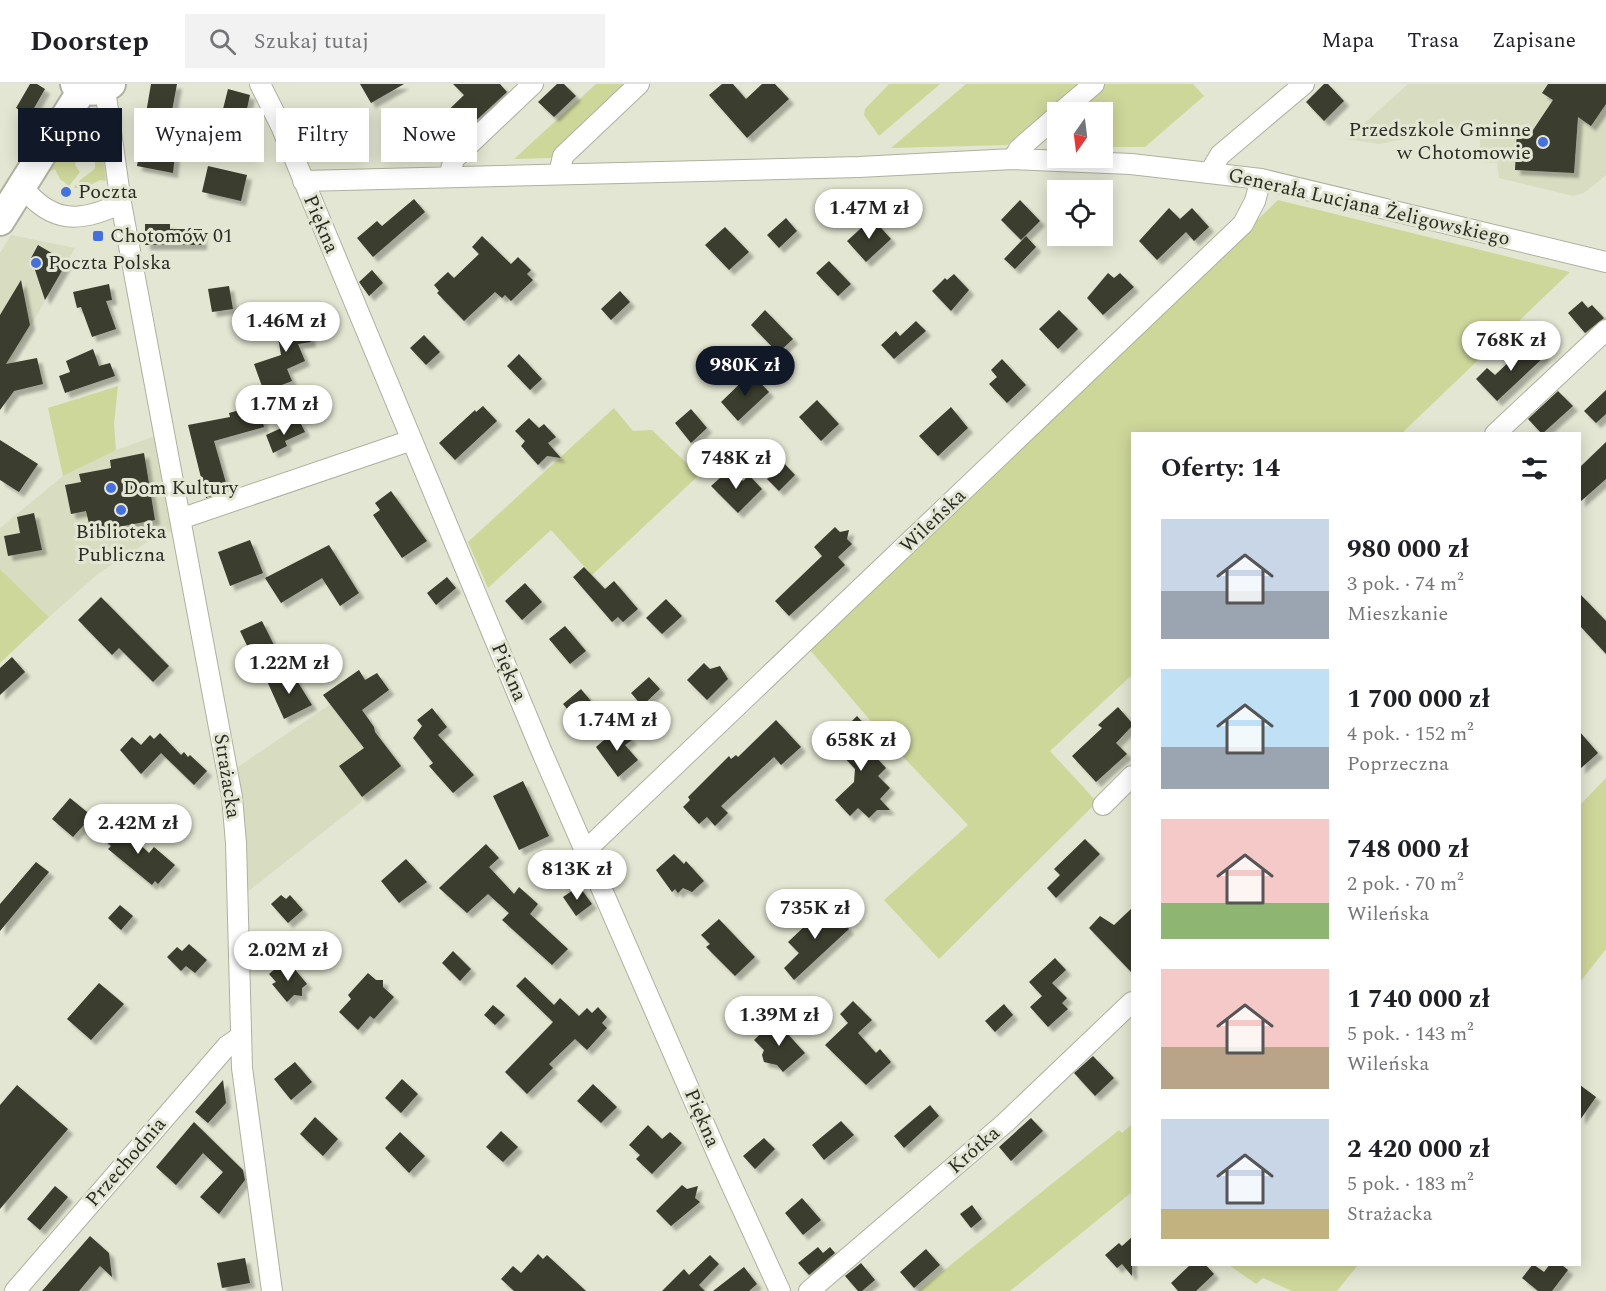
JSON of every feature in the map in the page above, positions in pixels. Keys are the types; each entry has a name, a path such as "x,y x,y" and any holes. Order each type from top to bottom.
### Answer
{"street":[{"name":"Piękna","path":"260,84 281,126 586,850 720,1160 780,1291"},
{"path":"449,176 454,159 533,84"},
{"path":"559,174 563,156 639,84"},
{"path":"1073,102 1094,84"},
{"path":"1210,172 1220,155 1304,84"},
{"path":"0,221 22,186 93,87"},
{"name":"Strażacka","path":"93,87 121,203 235,821 240,1037 272,1291"},
{"path":"1013,159 1019,150 1047,125"},
{"name":"Generała Lucjana Żeligowskiego","path":"303,181 859,167 1013,159 1131,164 1261,179 1606,262"},
{"name":"Wileńska","path":"586,850 1243,224 1255,201 1261,179"},
{"path":"22,186 40,206 55,214 74,218 90,217 121,203"},
{"path":"1497,432 1606,330"},
{"path":"180,519 412,440"},
{"path":"1103,805 1131,777"},
{"name":"Krótka","path":"809,1291 1005,1123 1131,1003"},
{"name":"Przechodnia","path":"15,1291 227,1046 240,1037"}],"shaded area":[{"name":"Przedszkole Gminne w Chotomowie","path":"1408,84 1606,84 1606,175 1584,193 1573,196 1499,178 1497,163 1480,162 1480,125 1379,144 1347,139"},
{"path":"11,235 75,248 0,380 0,253"},
{"path":"158,435 176,531 160,534 99,573 49,617 0,569 0,528 63,476 108,453"},
{"path":"344,695 364,721 368,718 375,732 403,769 246,893 245,823 235,769"}],"green space":[{"path":"596,84 631,84 551,158 514,159"},
{"path":"889,84 940,84 879,136 864,115 865,109"},
{"path":"966,84 1078,84 1057,102 1047,102 1047,111 1007,145 891,148"},
{"path":"1101,84 1193,84 1204,96 1145,147 1113,147 1113,102 1080,102"},
{"path":"55,162 76,162 75,165 80,172 69,186 60,179 55,169 48,172"},
{"path":"95,162 104,162 106,181 100,180 85,188 74,188 78,182 95,168"},
{"path":"1278,200 1570,272 1403,432 1131,432 1131,676 1050,751 1097,802 939,959 884,900 968,825 887,740 810,650"},
{"path":"118,386 114,424 116,450 63,476 48,408"},
{"path":"614,408 633,431 652,430 699,475 592,575 551,530 488,588 468,542"},
{"path":"0,569 49,617 0,663"},
{"path":"1606,778 1606,949 1581,981 1581,804"},
{"path":"1131,1125 1131,1193 1010,1291 918,1291 1119,1130 1122,1133"},
{"path":"1230,1266 1357,1266 1337,1291 1292,1291 1263,1278 1256,1284"}],"building":[{"path":"30,84 37,84 45,89 34,108 16,108"},
{"path":"151,84 177,84 173,108 147,108"},
{"path":"360,84 404,84 371,103"},
{"path":"453,84 500,84 507,92 477,120 477,108 451,108 464,95"},
{"path":"557,84 564,84 576,96 554,117 538,102"},
{"path":"722,84 733,84 746,99 762,84 775,84 789,99 747,138 709,95"},
{"path":"1324,84 1328,84 1344,101 1324,121 1306,102"},
{"path":"1548,84 1606,84 1606,104 1591,126 1578,117 1574,173 1515,170 1517,130 1533,130 1553,100 1542,93"},
{"path":"228,89 250,95 247,108 223,108"},
{"path":"138,162 174,162 173,173 137,166"},
{"path":"208,166 247,175 241,201 202,192"},
{"path":"414,199 425,212 373,257 357,238 377,221 382,226"},
{"path":"1020,200 1040,221 1021,240 1001,220"},
{"path":"1169,208 1180,219 1192,208 1209,227 1194,241 1186,232 1157,260 1139,241"},
{"path":"786,218 797,231 779,248 767,235"},
{"path":"872,218 891,239 866,262 847,241"},
{"path":"145,224 170,224 170,229 202,229 202,245 145,245"},
{"path":"725,227 749,252 729,270 705,245"},
{"path":"482,236 511,264 518,257 531,270 527,274 533,280 511,301 505,295 502,298 495,292 464,321 437,293 439,291 434,285 448,272 454,278 479,254 472,247"},
{"path":"1026,236 1036,247 1015,269 1004,259"},
{"path":"38,245 67,262 45,300 31,258"},
{"path":"829,261 851,284 838,296 816,273"},
{"path":"372,270 383,283 369,296 359,282"},
{"path":"1108,273 1114,278 1120,273 1134,287 1103,315 1087,298"},
{"path":"954,274 969,290 951,311 932,291 945,278 947,280"},
{"path":"21,280 30,325 6,364 37,358 43,384 14,391 0,410 0,315"},
{"path":"109,284 112,300 106,301 116,329 92,337 81,307 77,308 73,292"},
{"path":"229,286 233,309 212,312 208,289"},
{"path":"620,291 630,302 611,320 601,309"},
{"path":"1582,301 1588,308 1592,305 1604,318 1585,333 1568,313"},
{"path":"765,310 793,339 778,353 751,325"},
{"path":"1059,310 1078,329 1058,349 1039,329"},
{"path":"312,316 315,331 309,333 311,342 298,344 305,361 287,369 292,381 264,392 254,364 281,355 277,331 283,330 281,321"},
{"path":"916,321 926,331 894,359 881,345 896,331 900,336"},
{"path":"424,335 440,352 426,365 410,348"},
{"path":"1531,341 1545,356 1497,401 1476,379 1487,368 1495,375"},
{"path":"93,349 99,366 110,363 115,376 65,393 59,376 70,372 66,361"},
{"path":"519,354 542,379 530,390 507,366"},
{"path":"1002,359 1026,385 1007,403 989,384 997,377 991,370"},
{"path":"751,373 769,392 738,421 721,402"},
{"path":"1606,390 1606,414 1596,423 1584,411"},
{"path":"1558,391 1573,406 1544,432 1540,432 1528,419"},
{"path":"817,400 839,424 821,441 799,417"},
{"path":"258,405 264,427 214,441 228,490 206,498 188,425 230,417 229,413"},
{"path":"483,406 497,421 455,460 439,443 475,410 476,412"},
{"path":"951,407 968,428 938,456 919,436"},
{"path":"691,409 707,428 691,443 675,423"},
{"path":"529,418 539,428 544,424 556,437 548,443 561,458 547,456 538,465 521,446 525,441 515,431"},
{"path":"299,420 305,432 285,441 287,446 273,453 266,435"},
{"path":"0,440 38,464 19,492 0,480"},
{"path":"1606,442 1606,479 1581,501 1581,466"},
{"path":"144,453 155,520 91,532 86,511 71,514 65,485 81,482 79,474 111,468 110,460"},
{"path":"784,463 795,475 779,491 767,479"},
{"path":"731,468 743,481 749,475 762,489 738,513 711,486"},
{"path":"391,491 427,541 402,558 373,515 380,510 375,503"},
{"path":"34,513 42,550 8,556 4,536 20,533 17,517"},
{"path":"835,527 840,532 849,530 847,539 852,544 838,557 845,565 789,616 775,601 822,556 814,547"},
{"path":"250,540 263,573 230,586 218,552"},
{"path":"329,545 359,593 340,606 322,578 281,603 265,578"},
{"path":"584,567 605,589 614,581 638,609 623,622 618,617 612,622 573,577"},
{"path":"447,577 456,588 436,605 427,593"},
{"path":"525,583 542,602 522,620 505,601"},
{"path":"1581,595 1606,621 1606,654 1581,627"},
{"path":"101,597 169,666 153,682 119,648 112,655 78,620"},
{"path":"666,599 682,616 662,634 646,618"},
{"path":"262,621 275,647 253,658 240,631"},
{"path":"565,626 586,651 570,664 549,639"},
{"path":"12,657 25,672 0,695 0,668"},
{"path":"704,663 710,669 720,666 728,679 707,700 687,680"},
{"path":"359,670 365,680 377,673 389,690 362,710 375,732 401,766 362,797 339,766 364,748 323,695"},
{"path":"285,672 289,678 294,676 312,705 284,719 267,681"},
{"path":"649,677 660,689 642,706 631,693"},
{"path":"581,689 591,701 588,704 594,710 579,723 563,704"},
{"path":"1118,707 1131,722 1131,727 1116,743 1127,754 1096,782 1072,756 1102,728 1098,725"},
{"path":"432,708 447,727 438,735 474,775 453,793 429,766 433,763 413,738 422,726 417,720"},
{"path":"857,716 870,730 860,740 886,768 878,776 890,788 880,799 890,810 877,810 869,818 858,808 850,816 835,800 854,782 855,769 830,742"},
{"path":"776,720 801,747 781,765 774,757 721,806 728,813 715,826 707,817 699,824 683,807 690,800 688,797 729,756 731,759 736,755 738,757"},
{"path":"620,726 632,740 625,745 638,760 618,777 596,747"},
{"path":"160,733 181,755 184,752 188,757 190,755 207,771 194,785 161,753 141,774 120,750 132,737 141,745 150,735 154,739"},
{"path":"1581,733 1598,753 1581,768"},
{"path":"523,781 549,836 519,850 493,796"},
{"path":"70,798 92,816 73,837 52,819"},
{"path":"116,822 149,853 154,847 175,865 158,884 155,881 152,885 108,849 111,846 101,837"},
{"path":"1085,839 1100,854 1056,898 1047,888 1060,875 1054,869"},
{"path":"486,844 499,858 489,867 514,894 519,887 538,904 530,914 568,949 552,965 502,920 509,913 488,894 467,913 439,888"},
{"path":"674,854 684,864 686,861 704,881 692,892 683,888 678,893 675,889 672,892 656,870"},
{"path":"406,859 427,882 399,903 381,881"},
{"path":"36,862 49,872 0,931 0,904"},
{"path":"579,886 592,904 576,916 563,897"},
{"path":"281,895 286,899 290,895 303,910 288,923 271,904"},
{"path":"120,905 133,916 121,930 108,918"},
{"path":"827,905 849,929 794,980 784,968 799,953 788,942"},
{"path":"1131,909 1131,972 1089,928 1100,916 1114,925"},
{"path":"719,919 755,957 735,976 706,947 710,944 701,935"},
{"path":"189,944 207,960 195,973 186,966 181,971 167,957 177,947 182,951"},
{"path":"453,951 471,969 460,981 442,963"},
{"path":"1055,958 1066,970 1052,983 1067,998 1062,1003 1068,1009 1048,1027 1030,1007 1042,996 1029,982"},
{"path":"283,962 290,970 293,967 307,984 302,988 302,996 294,995 287,1002 272,984 276,982 269,974"},
{"path":"368,973 376,980 383,980 383,987 394,997 374,1019 370,1016 358,1030 339,1012 351,999 348,995"},
{"path":"525,977 554,1005 560,998 579,1016 587,1008 592,1013 598,1007 607,1017 602,1023 607,1028 587,1050 575,1039 549,1064 553,1068 527,1094 505,1072 553,1022 516,986"},
{"path":"99,983 124,1004 91,1040 67,1019"},
{"path":"853,1001 872,1020 858,1033 876,1053 880,1049 891,1062 866,1085 825,1045 848,1023 840,1014"},
{"path":"1004,1004 1013,1015 995,1032 985,1021"},
{"path":"493,1005 505,1015 495,1025 484,1015"},
{"path":"775,1020 805,1053 783,1072 777,1065 764,1062 762,1055 764,1050 754,1040"},
{"path":"1093,1056 1114,1078 1095,1096 1074,1073"},
{"path":"295,1062 312,1082 291,1100 274,1079"},
{"path":"402,1079 418,1094 401,1113 385,1098"},
{"path":"223,1080 226,1103 208,1123 195,1112"},
{"path":"593,1084 617,1107 601,1123 577,1101"},
{"path":"17,1085 68,1129 0,1209 0,1105"},
{"path":"1581,1086 1596,1097 1581,1119"},
{"path":"930,1105 939,1116 904,1148 894,1136"},
{"path":"315,1117 338,1139 323,1156 300,1134"},
{"path":"1031,1118 1043,1131 1011,1161 999,1147"},
{"path":"841,1121 854,1135 824,1160 812,1145"},
{"path":"194,1122 243,1170 245,1180 219,1214 200,1197 223,1172 203,1153 176,1185 156,1167"},
{"path":"648,1125 662,1139 670,1132 682,1143 652,1174 636,1159 640,1155 629,1145"},
{"path":"501,1131 518,1147 503,1162 486,1147"},
{"path":"400,1132 425,1156 409,1173 385,1148"},
{"path":"764,1138 775,1149 755,1169 743,1156"},
{"path":"682,1185 687,1189 698,1186 695,1198 700,1202 671,1226 656,1211"},
{"path":"55,1186 68,1197 40,1230 27,1219"},
{"path":"802,1198 821,1220 803,1235 785,1213"},
{"path":"972,1205 982,1219 971,1228 960,1214"},
{"path":"90,1236 109,1253 112,1277 100,1266 79,1291 42,1291"},
{"path":"1131,1238 1132,1276 1122,1264 1117,1268 1105,1255 1119,1243 1122,1246"},
{"path":"818,1247 823,1253 830,1247 835,1253 809,1275 798,1263"},
{"path":"926,1249 940,1265 914,1288 900,1272"},
{"path":"538,1254 543,1259 547,1255 586,1291 514,1291 501,1279 513,1266 521,1273"},
{"path":"710,1255 719,1264 699,1285 705,1291 662,1291 684,1269 689,1275"},
{"path":"245,1258 250,1283 222,1288 217,1263"},
{"path":"861,1263 875,1280 862,1291 858,1291 845,1276"},
{"path":"1189,1266 1207,1266 1214,1274 1196,1291 1178,1291 1171,1283"},
{"path":"1531,1266 1536,1266 1544,1272 1548,1266 1563,1266 1568,1270 1552,1291 1538,1291 1522,1278"},
{"path":"744,1267 757,1284 749,1291 713,1291"}],"place":[{"name":"Przedszkole Gminne w Chotomowie","path":"1543,142"},
{"name":"Poczta","path":"66,192"},
{"name":"Chotomów 01","path":"98,236"},
{"name":"Poczta Polska","path":"36,263"},
{"name":"Dom Kultury","path":"111,488"},
{"name":"Biblioteka Publiczna","path":"121,510"}]}
